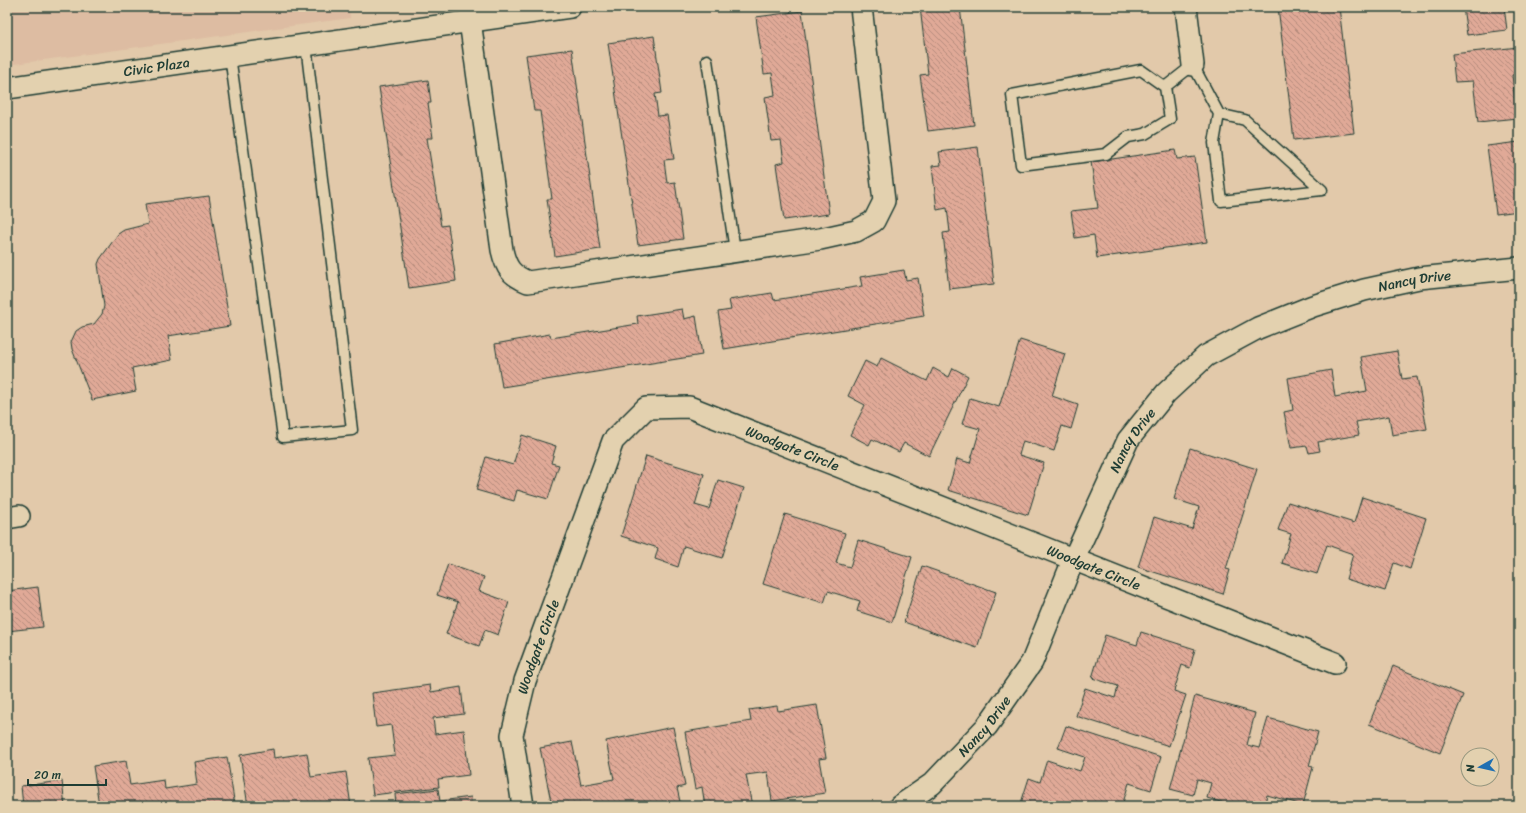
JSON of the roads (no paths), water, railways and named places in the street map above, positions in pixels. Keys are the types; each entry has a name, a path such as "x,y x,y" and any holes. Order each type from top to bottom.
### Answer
{"street":[{"name":"Civic Plaza","path":"7,88 570,7"},
{"path":"470,21 502,250 505,263 516,277 528,282 820,239 856,231 874,221 884,201 861,7"},
{"path":"1186,7 1193,65"},
{"name":"Nancy Drive","path":"900,806 932,784 987,726 1032,662 1074,558 1128,440 1166,393 1206,356 1258,328 1313,306 1364,290 1419,278 1519,268"},
{"name":"Woodgate Circle","path":"523,806 512,735 525,681 613,441 646,408 689,407 1074,558 1335,663"}],"lane":[{"path":"230,56 283,437 352,430 306,45"},
{"path":"707,60 735,251"},
{"path":"1165,86 1193,65 1219,114 1214,143 1221,201 1322,190 1245,120 1219,114"},
{"path":"1141,70 1165,86 1170,119 1145,134 1128,137 1106,154 1021,165 1012,94 1141,70"}]}
